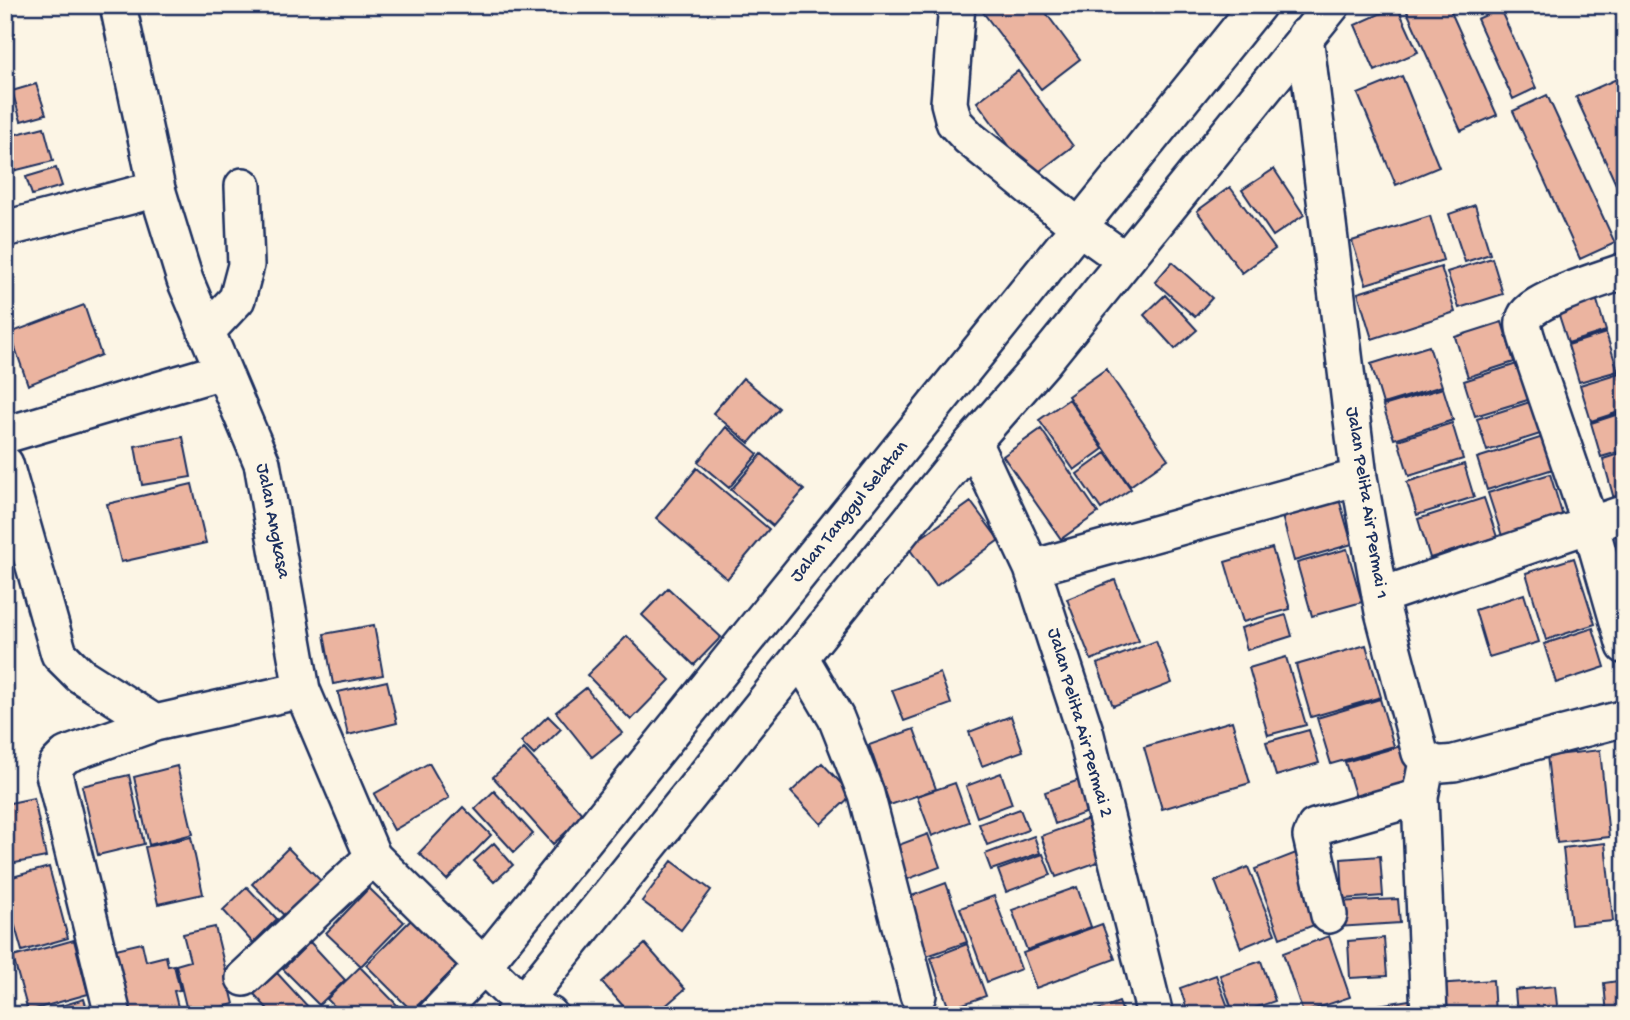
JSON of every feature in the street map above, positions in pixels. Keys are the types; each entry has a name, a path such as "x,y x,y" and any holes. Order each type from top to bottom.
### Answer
{"street":[{"name":"Jalan Angkasa","path":"118,5 156,188 185,280 262,463 302,690 373,857 511,993"},
{"path":"957,5 949,103 954,122 969,138 1079,227 1125,260"},
{"name":"Jalan Tanggul Selatan","path":"511,993 783,595 1258,5"},
{"name":"Jalan Tanggul Selatan","path":"436,1015 511,993 665,822 1332,5"},
{"name":"Jalan Pelita Air Permai 1","path":"1306,36 1359,477 1380,596 1409,716 1420,753 1427,761"},
{"path":"206,332 237,299 246,265 243,186"},
{"path":"5,229 156,188"},
{"path":"1625,271 1538,303 1529,310 1523,322 1590,524 1625,646"},
{"path":"5,435 222,371"},
{"name":"Jalan Pelita Air Permai 2","path":"974,442 1032,568 1085,731 1156,1015"},
{"path":"5,464 59,654 80,676 155,723"},
{"path":"1032,568 1359,477"},
{"path":"1380,596 1625,513"},
{"path":"783,595 809,645 866,794 918,995"},
{"path":"113,1015 54,774 57,764 66,755 155,723 302,690"},
{"path":"1429,1015 1420,797 1427,761 1454,763 1625,718"},
{"path":"1329,915 1311,836 1315,827 1420,797"},
{"path":"244,978 373,857"}],"building":[{"path":"990,5 1040,5 1080,59 1041,89 982,11"},
{"path":"1404,5 1448,5 1497,115 1461,131"},
{"path":"1397,6 1418,52 1375,71 1355,25"},
{"path":"1500,9 1536,88 1513,99 1477,19"},
{"path":"1018,71 1073,146 1032,177 977,102"},
{"path":"1402,76 1439,167 1396,185 1358,94"},
{"path":"1621,77 1625,85 1625,204 1576,97"},
{"path":"36,84 46,114 21,121 12,91"},
{"path":"1547,95 1615,243 1580,259 1513,111"},
{"path":"44,127 53,161 5,173 5,137"},
{"path":"56,168 62,186 32,195 26,177"},
{"path":"1274,169 1304,215 1273,236 1242,190"},
{"path":"1230,187 1275,249 1242,273 1197,211"},
{"path":"1475,205 1490,254 1465,262 1449,214"},
{"path":"1430,216 1443,260 1366,284 1352,241"},
{"path":"1492,258 1503,294 1459,308 1447,272"},
{"path":"1172,262 1212,298 1195,317 1155,282"},
{"path":"1441,267 1455,312 1372,339 1358,293"},
{"path":"1595,294 1606,331 1568,343 1556,306"},
{"path":"1165,295 1197,330 1175,349 1144,315"},
{"path":"84,305 101,355 28,385 10,333"},
{"path":"1502,322 1514,362 1468,377 1455,337"},
{"path":"1606,333 1618,371 1579,382 1568,345"},
{"path":"1429,346 1442,386 1383,404 1371,364"},
{"path":"1520,363 1531,399 1475,416 1464,381"},
{"path":"1106,369 1168,459 1130,486 1068,396"},
{"path":"1619,373 1625,391 1625,410 1591,421 1580,385"},
{"path":"743,378 779,408 749,443 713,413"},
{"path":"1443,388 1453,420 1394,439 1383,406"},
{"path":"1069,399 1103,449 1074,470 1039,420"},
{"path":"1530,402 1540,434 1487,451 1477,419"},
{"path":"1625,412 1625,450 1601,457 1591,423"},
{"path":"1452,423 1463,459 1409,476 1398,440"},
{"path":"726,427 758,454 729,488 698,462"},
{"path":"1041,429 1098,513 1061,539 1003,456"},
{"path":"183,437 191,477 142,485 135,446"},
{"path":"1543,437 1553,469 1487,490 1477,458"},
{"path":"1625,452 1625,495 1614,499 1603,459"},
{"path":"1106,453 1131,489 1101,509 1077,474"},
{"path":"762,454 804,490 773,526 731,490"},
{"path":"1464,464 1474,497 1417,515 1407,482"},
{"path":"697,468 769,529 727,579 656,518"},
{"path":"1550,474 1564,520 1503,539 1488,493"},
{"path":"192,484 206,543 121,562 107,504"},
{"path":"1484,498 1497,537 1430,558 1418,519"},
{"path":"1339,499 1352,544 1294,561 1282,516"},
{"path":"971,502 999,540 936,586 908,547"},
{"path":"1272,548 1290,609 1243,622 1225,562"},
{"path":"1347,549 1362,602 1312,616 1297,563"},
{"path":"1574,558 1595,624 1546,640 1526,573"},
{"path":"1115,580 1139,641 1091,660 1067,599"},
{"path":"668,588 721,637 694,665 642,615"},
{"path":"1524,594 1539,642 1489,657 1475,610"},
{"path":"1286,615 1292,636 1247,650 1241,628"},
{"path":"374,625 383,675 333,684 324,634"},
{"path":"1593,628 1605,667 1556,683 1544,644"},
{"path":"627,636 670,680 631,720 587,675"},
{"path":"1156,641 1172,683 1113,706 1097,664"},
{"path":"1366,645 1381,697 1311,717 1296,665"},
{"path":"1286,657 1306,725 1268,735 1249,668"},
{"path":"940,673 951,704 904,721 892,690"},
{"path":"387,681 397,723 348,735 338,692"},
{"path":"586,688 622,733 592,757 556,712"},
{"path":"1380,699 1394,746 1331,764 1317,718"},
{"path":"548,716 561,729 534,755 521,742"},
{"path":"1011,716 1023,751 982,766 969,732"},
{"path":"1232,721 1250,783 1162,809 1144,747"},
{"path":"914,729 936,789 890,805 869,745"},
{"path":"1309,730 1319,763 1276,776 1266,742"},
{"path":"1401,746 1412,785 1357,801 1345,762"},
{"path":"524,749 584,816 553,844 493,777"},
{"path":"1600,750 1609,837 1557,843 1547,756"},
{"path":"429,763 449,798 394,830 374,794"},
{"path":"822,763 852,795 821,824 791,792"},
{"path":"177,766 193,834 149,845 134,777"},
{"path":"1001,773 1012,804 977,817 966,786"},
{"path":"129,775 144,844 98,855 82,786"},
{"path":"1082,779 1093,810 1055,824 1045,792"},
{"path":"955,783 969,822 932,836 917,796"},
{"path":"494,791 533,834 514,852 475,809"},
{"path":"34,798 46,857 5,865 5,804"},
{"path":"463,807 491,835 447,880 419,853"},
{"path":"1020,809 1028,830 987,845 979,824"},
{"path":"1091,818 1106,859 1056,877 1041,836"},
{"path":"928,834 940,867 908,879 896,846"},
{"path":"1034,836 1040,853 991,870 985,854"},
{"path":"191,837 203,894 158,904 145,847"},
{"path":"494,843 513,865 494,882 474,861"},
{"path":"1605,843 1613,921 1571,925 1563,848"},
{"path":"288,848 327,887 292,923 252,884"},
{"path":"1296,853 1322,922 1280,938 1255,869"},
{"path":"1043,854 1051,875 1006,892 998,870"},
{"path":"1380,856 1383,896 1343,899 1341,859"},
{"path":"672,861 711,890 681,930 642,901"},
{"path":"49,867 68,938 22,951 5,891 5,879"},
{"path":"1248,867 1275,934 1241,948 1215,881"},
{"path":"946,883 967,942 927,956 906,898"},
{"path":"247,887 277,919 253,943 223,910"},
{"path":"1077,887 1091,927 1027,950 1012,910"},
{"path":"369,888 404,922 361,966 326,933"},
{"path":"994,896 1021,969 987,982 960,908"},
{"path":"1398,899 1400,923 1337,927 1336,902"},
{"path":"411,920 457,966 412,1011 366,965"},
{"path":"1102,924 1115,959 1036,988 1023,953"},
{"path":"215,927 234,1004 188,1015 176,965 190,961 183,934"},
{"path":"1329,936 1350,997 1303,1013 1283,953"},
{"path":"1384,938 1387,976 1350,978 1348,941"},
{"path":"74,940 88,994 28,1011 13,957"},
{"path":"310,942 345,980 319,1005 283,969"},
{"path":"142,943 146,961 166,956 168,966 174,965 180,990 174,991 180,1015 131,1015 116,949"},
{"path":"645,944 685,989 655,1015 631,1015 602,982"},
{"path":"967,944 986,996 949,1009 931,958"},
{"path":"1261,961 1275,1001 1234,1015 1220,975"},
{"path":"360,967 400,1008 393,1015 343,1015 327,999"},
{"path":"277,973 311,1010 307,1015 273,1015 254,994"},
{"path":"1216,975 1231,1015 1189,1015 1180,988"},
{"path":"1493,980 1495,1015 1438,1015 1436,984"},
{"path":"1625,980 1625,1015 1607,1015 1604,983"},
{"path":"1555,986 1558,1015 1517,1015 1515,990"},
{"path":"84,999 89,1015 35,1015 35,1014"},
{"path":"1416,999 1419,1015 1372,1015 1371,1006"},
{"path":"1119,1002 1124,1015 1084,1015"},
{"path":"1356,1008 1357,1015 1322,1015 1322,1013"}]}
